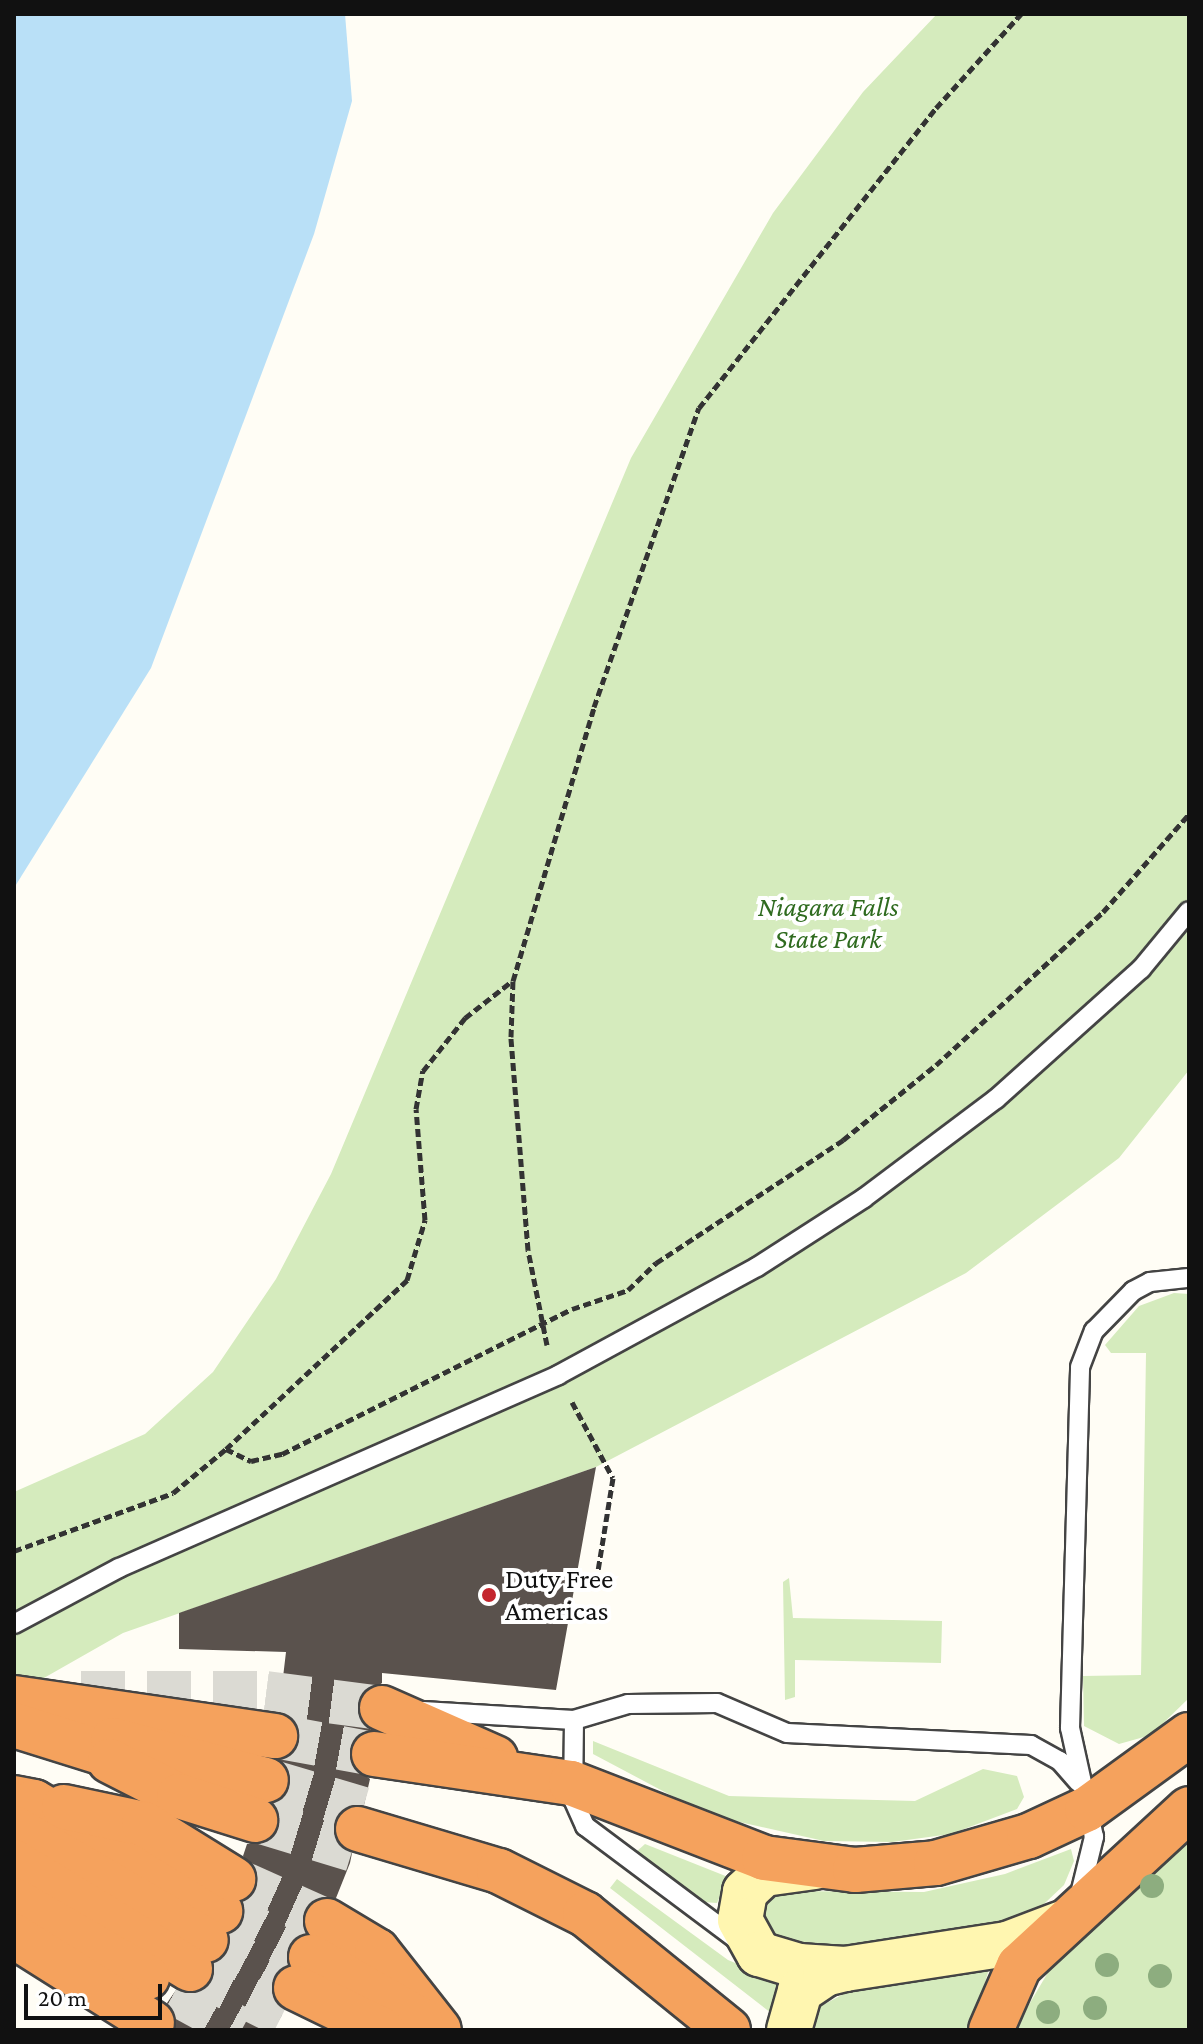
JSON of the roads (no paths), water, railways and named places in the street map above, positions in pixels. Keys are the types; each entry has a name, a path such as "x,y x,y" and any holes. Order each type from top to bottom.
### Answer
{"highway":[{"path":"14,1698 94,1723 268,1768 179,1796 94,1723 14,1725"},
{"path":"372,1771 466,1744 706,1841 825,1867 936,1863 1029,1836 1083,1797 1189,1735"},
{"path":"372,1771 556,1780"},
{"path":"372,1771 479,1865 540,1889"},
{"path":"372,1771 429,1830 540,1889 640,1953 728,2030"},
{"path":"21,1809 196,1953"},
{"path":"21,1809 144,1824 196,1953"},
{"path":"991,2030 1019,1966 1060,1924 1117,1880 1189,1809"},
{"path":"14,1862 196,1953"},
{"path":"14,1900 196,1953"},
{"path":"14,1936 196,1953"},
{"path":"304,1970 333,2030"},
{"path":"304,1970 382,2030"},
{"path":"304,1970 437,2030"}],"street":[{"path":"825,1867 776,1870 751,1884 740,1920 759,1954 799,1966 845,1969 1007,1944 1060,1924"},
{"path":"789,2030 800,1991 845,1969"}],"lane":[{"path":"14,1624 119,1568 558,1375 703,1300 913,1163 1104,1005 1189,911"},
{"path":"1060,1924 1090,1866 1094,1837 1083,1797 1070,1716 1080,1367 1094,1331 1133,1291 1150,1282 1189,1278"},
{"path":"372,1771 628,1704 717,1703 787,1733 1031,1745 1060,1761 1083,1797"},
{"path":"574,1720 556,1780 585,1826 759,1954"}],"water":[{"path":"14,14 345,14 352,101 314,234 151,668 14,888"}],"tunnel":[{"path":"81,1693 266,1693 382,1708"},
{"path":"275,1736 374,1754"},
{"path":"266,1780 363,1809"},
{"path":"255,1820 353,1850"},
{"path":"233,1879 327,1921"},
{"path":"220,1911 311,1957"},
{"path":"206,1940 296,1988"},
{"path":"190,1969 282,2015"},
{"path":"174,1993 242,2030"}],"place":[{"name":"Duty Free Americas","path":"489,1595"}],"park label":[{"name":"Niagara Falls State Park","path":"828,923"}]}
